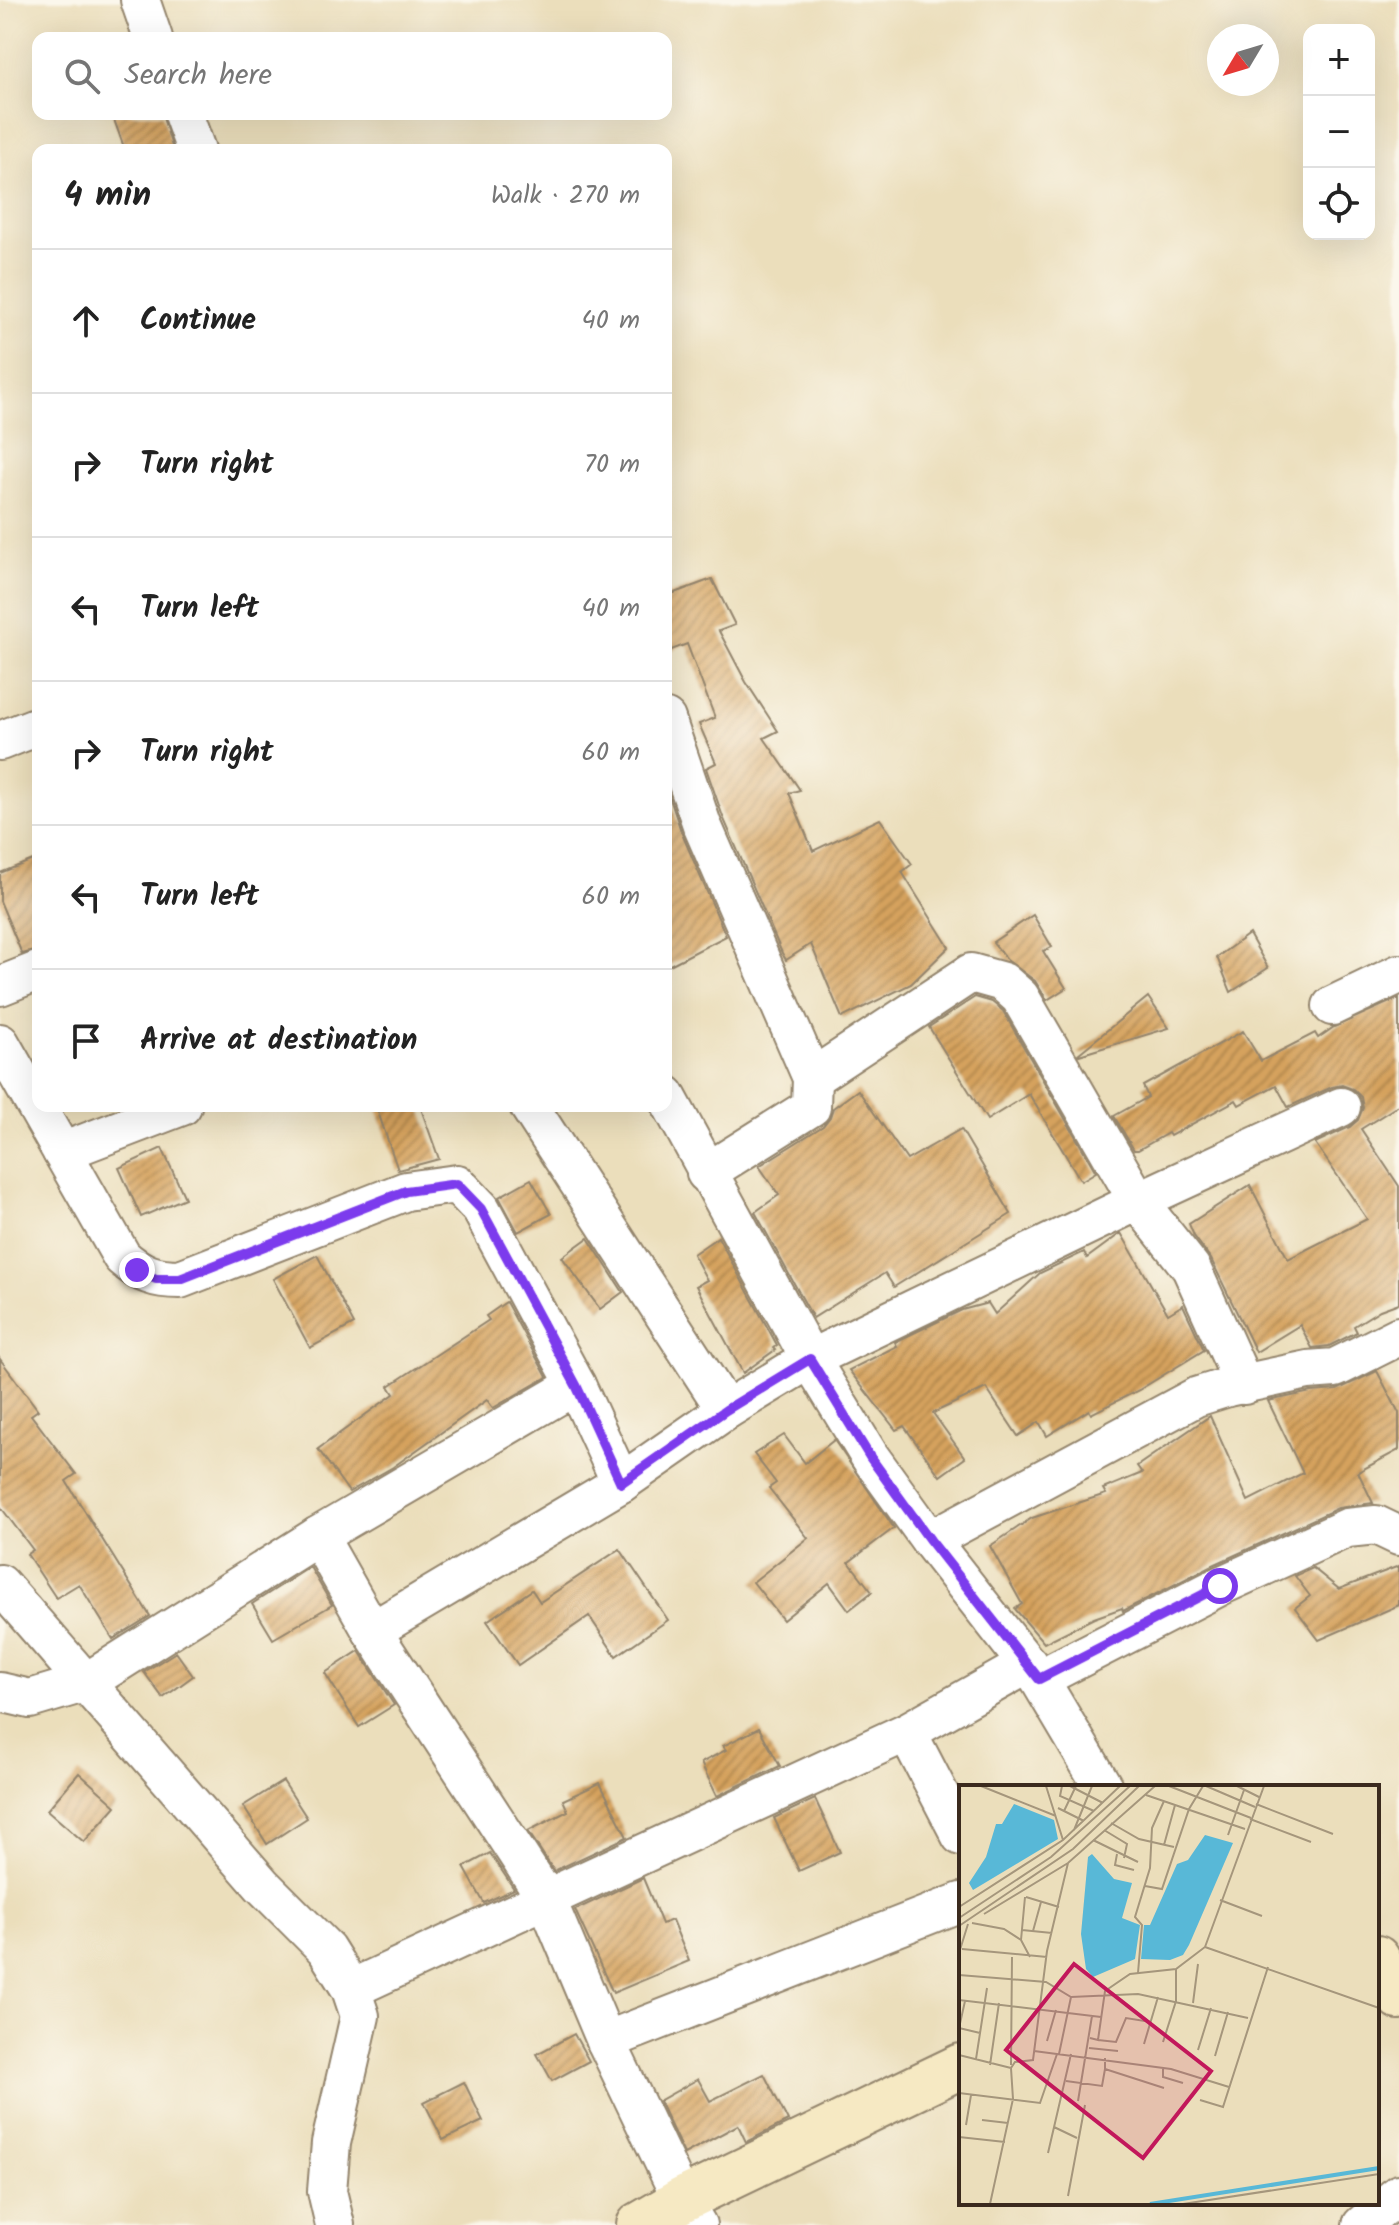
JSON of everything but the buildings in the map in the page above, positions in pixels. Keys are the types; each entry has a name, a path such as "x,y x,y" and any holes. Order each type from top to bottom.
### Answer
{"main road":[{"path":"1379,1962 1399,1997"},
{"path":"639,2225 690,2212 959,2067"}],"street":[{"path":"140,0 151,32"},
{"path":"185,120 194,144"},
{"path":"0,741 32,728"},
{"path":"672,737 702,825 812,1078 811,1107 706,1173"},
{"path":"0,986 32,973"},
{"path":"812,1078 971,973 1003,982 1020,997 1138,1201 1191,1268 1244,1385"},
{"path":"1332,1006 1399,974"},
{"path":"0,1043 32,1099"},
{"path":"672,1107 810,1359 870,1457 930,1540 1033,1671 1102,1785"},
{"path":"372,1631 621,1483 726,1410 810,1359 1341,1107"},
{"path":"39,1112 122,1257 137,1270 156,1279 180,1279 406,1191 457,1184 481,1209 576,1385 621,1483"},
{"path":"62,1152 166,1112"},
{"path":"533,1112 726,1410"},
{"path":"930,1540 1196,1397 1308,1370 1335,1368 1399,1336"},
{"path":"0,1692 30,1699 87,1682 318,1536 576,1385"},
{"path":"351,1989 1347,1528 1391,1525"},
{"path":"318,1536 372,1631 546,1898 606,2041 690,2212"},
{"path":"0,1584 262,1885 326,1949 351,1989 360,2016 331,2143 327,2191 335,2225"},
{"path":"907,1732 959,1832"},
{"path":"606,2041 959,1903"},
{"path":"1362,2225 1399,2194"}],"route":[{"path":"137,1270 156,1279 180,1279 406,1191 457,1184 481,1209 576,1385 621,1483 726,1410 810,1359 870,1457 930,1540 1039,1679 1220,1586"}]}
